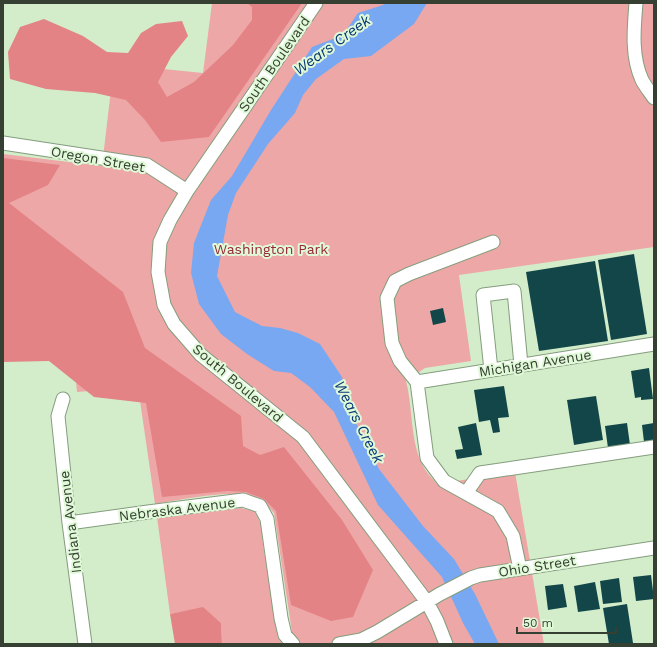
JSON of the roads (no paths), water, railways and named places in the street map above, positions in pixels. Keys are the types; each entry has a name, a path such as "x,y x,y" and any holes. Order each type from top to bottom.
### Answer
{"street":[{"name":"South Boulevard","path":"316,3 187,191 170,220 160,242 158,272 164,305 174,324 201,355 303,437 427,602 438,621 446,644"},
{"path":"636,3 634,28 636,65 642,81 654,98"},
{"name":"Oregon Street","path":"3,143 147,165 187,191"},
{"path":"493,242 409,274 395,281 387,298 392,343 400,361 416,382 427,458 444,481 498,511 513,536 520,568"},
{"path":"491,370 483,295 514,291 521,365"},
{"name":"Michigan Avenue","path":"416,382 654,344"},
{"name":"Indiana Avenue","path":"63,399 58,416 69,523 85,644"},
{"path":"466,493 480,472 654,446"},
{"name":"Nebraska Avenue","path":"69,523 243,500 260,506 266,519 285,635 293,644"},
{"name":"Ohio Street","path":"427,602 471,578 480,575 654,548"},
{"path":"339,644 361,640 427,602"}],"water":[{"name":"Wears Creek","path":"386,3 427,3 414,24 371,56 344,59 316,79 303,95 295,113 268,144 236,193 228,215 217,276 235,312 262,326 280,328 298,333 320,344 342,377 353,417 379,469 423,526 454,559 475,594 499,644 475,644 463,623 442,577 378,505 334,412 310,387 291,373 274,371 247,354 221,334 199,304 191,273 194,243 211,200 232,176 271,110 312,47 343,35 358,13"}],"park label":[{"name":"Washington Park","path":"271,249"}]}
